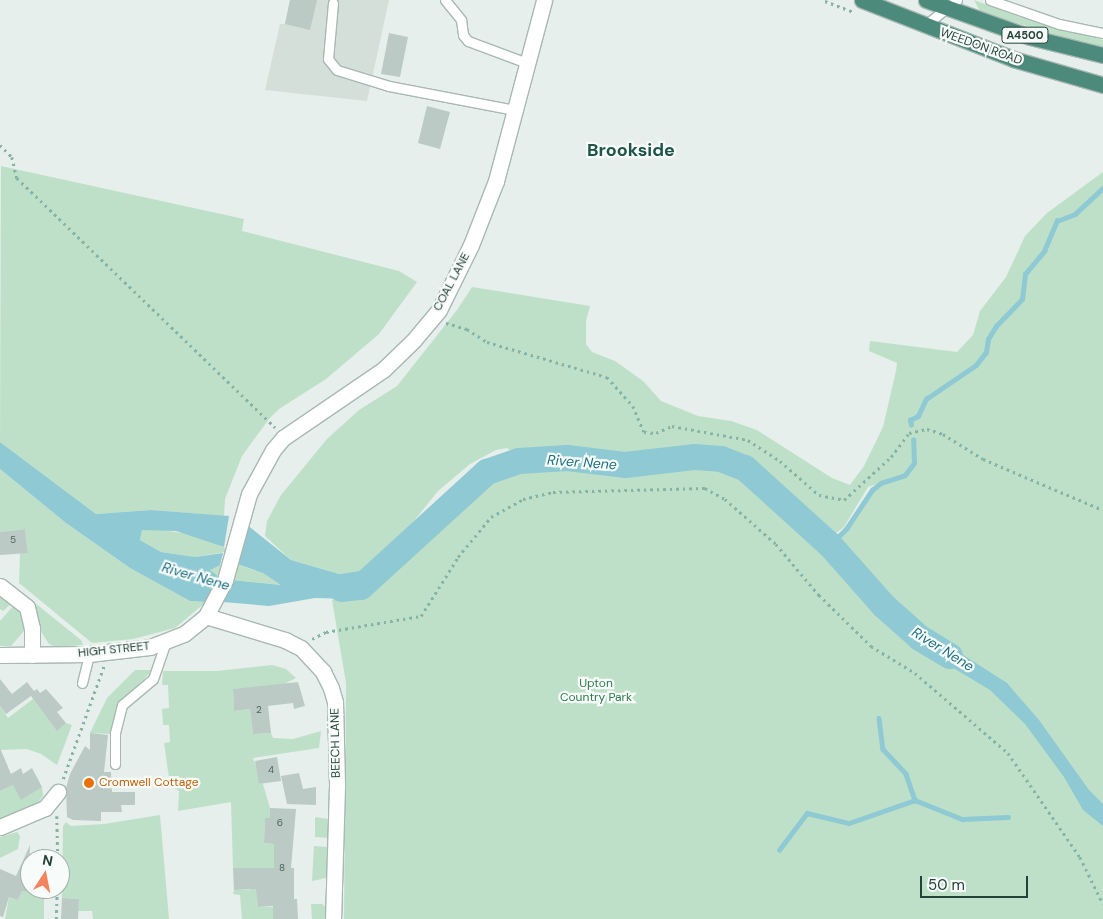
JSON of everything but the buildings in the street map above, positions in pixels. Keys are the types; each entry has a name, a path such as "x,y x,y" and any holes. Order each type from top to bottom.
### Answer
{"highway":[{"name":"WEEDON ROAD","path":"862,0 924,26 1012,59 1103,85"},
{"name":"WEEDON ROAD","path":"926,0 953,4 1030,37 1103,55"}],"street":[{"name":"COAL LANE","path":"239,520 266,459 283,438 384,369 413,341 439,310 471,245 496,180 544,0"},
{"name":"HIGH STREET","path":"0,655 110,652 166,642 184,634 206,616 215,603 231,561 239,520"},
{"path":"0,586 27,607 32,628 32,655"},
{"name":"BEECH LANE","path":"206,616 285,640 301,648 322,672 335,702 337,786 334,919"},
{"path":"0,827 45,808 58,792"}],"lane":[{"path":"445,0 461,20 463,35 468,41 527,63"},
{"path":"990,0 1058,24 1103,33"},
{"path":"333,3 328,59 337,70 389,86 515,110"},
{"path":"924,26 953,4"},
{"path":"115,764 115,733 122,705 153,679 166,642"},
{"path":"82,683 89,654"}],"path":[{"path":"0,145 12,157 17,178 266,416 283,438"},
{"path":"439,310 446,324 467,329 487,342 607,377 633,406 644,432 656,433 672,426 748,440 780,461 819,495 844,500 891,457 909,433 927,429 944,434 983,459 1103,510"},
{"path":"301,648 306,642 326,632 421,616 458,558 491,517 524,499 553,492 705,488 725,499 776,544 819,595 871,646 915,673 1008,753 1080,857 1103,904"},
{"path":"58,849 58,792 110,652"},
{"path":"56,919 57,899"}],"shaded area":[{"path":"290,0 389,0 367,101 265,90 280,24 285,24"}],"green space":[{"path":"974,0 1019,17 1103,40 1103,49 987,14 980,11"},
{"path":"1,166 244,219 242,231 399,271 417,282 379,334 326,379 279,409 269,419 242,456 225,499 224,516 151,510 96,514 0,442"},
{"name":"Upton Country Park","path":"1103,172 1103,919 344,919 346,683 332,600 355,599 371,592 395,572 487,472 519,461 545,458 625,465 694,457 721,459 745,468 830,544 846,529 872,490 881,483 868,487 844,527 835,534 830,534 743,461 717,454 620,459 545,451 517,456 507,448 496,450 470,464 438,491 389,552 366,570 339,574 291,560 265,536 267,521 281,495 327,439 359,410 397,386 457,310 472,287 590,306 586,321 586,344 592,352 615,361 643,381 661,401 698,416 731,421 757,430 832,478 850,485 864,466 883,427 896,371 897,363 869,351 870,341 957,352 973,335 980,311 1006,277 1025,236 1047,213"},
{"path":"0,469 66,523 130,568 190,601 206,602 175,628 133,639 92,643 19,583 20,553 28,552 25,529 0,532"},
{"path":"151,528 200,536 231,551 195,557 161,552 140,540 142,530"},
{"path":"233,563 263,573 282,585 231,580 212,573 210,570 213,566"},
{"path":"0,595 12,603 3,611 0,609"},
{"path":"35,603 81,640 83,645 56,647 49,644 40,630"},
{"path":"15,604 20,608 24,631 11,646 0,646 0,621"},
{"path":"272,665 286,669 296,678 278,687 233,689 234,711 250,709 253,734 271,733 273,738 293,739 321,731 319,748 253,758 256,766 262,765 259,784 263,784 270,808 270,818 265,818 264,843 276,844 274,868 269,868 269,887 257,894 258,907 273,907 273,919 242,919 240,895 233,894 234,890 250,890 250,868 233,868 231,802 178,811 179,791 170,785 164,743 170,742 169,725 163,725 162,709 169,708 168,685 162,685 163,671 217,671"},
{"path":"135,670 153,670 116,707 112,734 90,733 107,698"},
{"path":"33,699 57,730 66,723 72,725 57,765 41,754 27,749 0,750 0,706 8,718"},
{"path":"13,785 42,787 43,796 37,804 0,819 0,791"},
{"path":"160,815 169,919 93,919 92,911 78,911 79,899 70,898 70,849 63,849 63,826 66,822 71,826 104,824"},
{"path":"315,817 329,819 329,838 315,837"},
{"path":"17,832 20,836 18,849 0,858 0,837"},
{"path":"314,846 328,847 328,874 326,878 312,881"},
{"path":"20,896 20,899 44,899 44,919 5,919 9,897 18,900"},
{"path":"311,904 322,904 328,909 328,919 312,919"}],"water":[{"path":"0,442 96,514 151,510 229,516 224,547 176,531 142,530 140,540 161,552 195,557 223,553 220,565 210,570 218,576 206,602 190,601 130,568 66,523 0,469"},
{"path":"246,524 291,560 339,574 366,570 380,586 355,599 315,598 269,606 223,602 231,580 281,585 263,573 237,564"},
{"path":"926,631 1007,683 1039,720 1089,790 1103,804 1103,826 1083,810 1064,777 1025,724 990,690 915,645"}],"waterway":[{"path":"911,425 910,420 918,416 926,399 976,365 986,352 988,339 996,326 1022,299 1025,274 1044,251 1057,221 1075,214 1103,188"},
{"path":"830,545 846,529 872,490 881,483 905,475 914,463 913,440"},
{"name":"River Nene","path":"341,589 361,587 487,472 519,461 567,458 625,465 694,457 721,459 745,468 830,545 884,606 920,638 950,656"},
{"path":"879,718 883,749 906,774 915,800"},
{"path":"779,850 807,813 849,823 915,800 962,819 1008,817"}],"place":[{"name":"Cromwell Cottage","path":"89,783"}],"district":[{"name":"Brookside","path":"631,150"}]}
